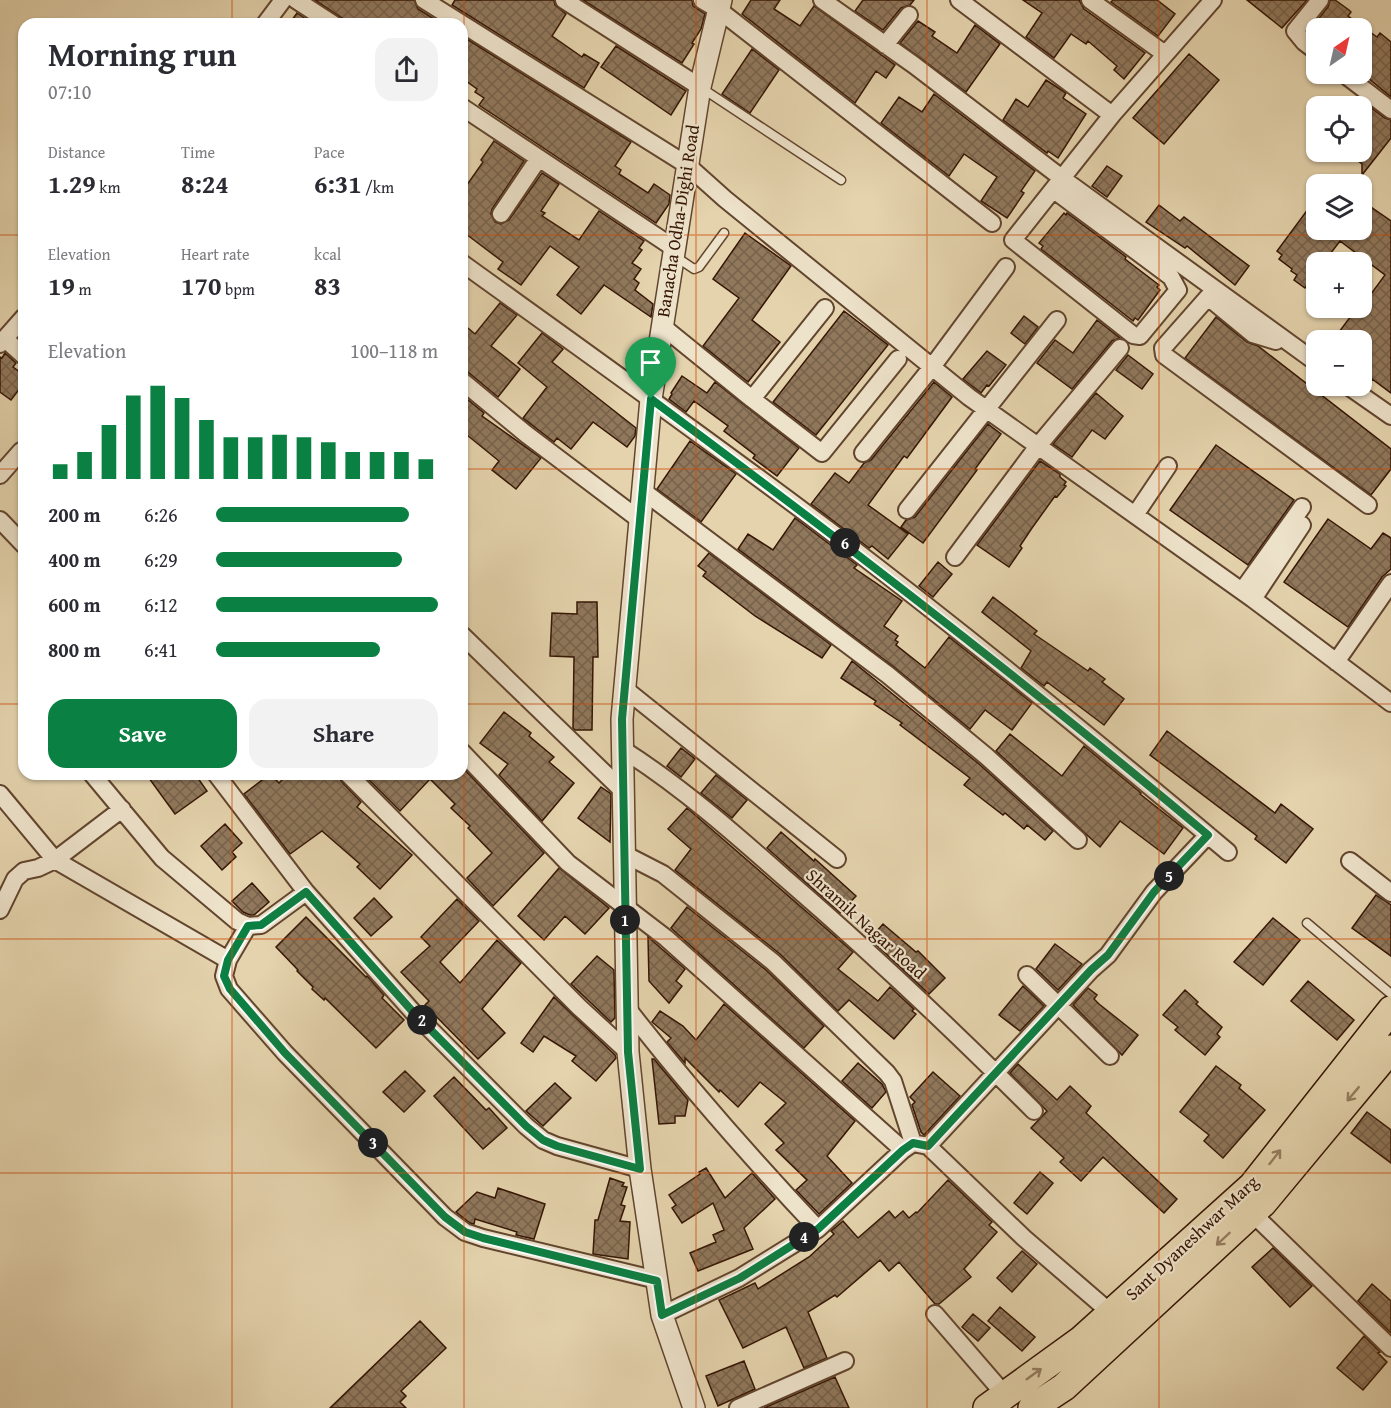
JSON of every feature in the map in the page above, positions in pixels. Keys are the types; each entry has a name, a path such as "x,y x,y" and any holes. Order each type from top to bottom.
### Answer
{"main road":[{"name":"Sant Dyaneshwar Marg","path":"996,1401 1081,1340 1252,1186 1387,1024"},
{"name":"Sant Dyaneshwar Marg","path":"1032,1408 1064,1388 1263,1203 1391,1050"}],"street":[{"path":"270,18 282,0"},
{"path":"296,0 324,18"},
{"path":"424,0 453,18"},
{"path":"564,0 700,87"},
{"path":"822,0 885,45 1058,185 1171,277 1178,290 1140,336 1133,334 1013,240 1058,185 1112,116 1213,0"},
{"path":"959,0 1112,116"},
{"path":"1090,0 1166,54"},
{"path":"1306,44 1295,31 1320,0"},
{"path":"714,4 992,223"},
{"name":"Banacha Odha-Dighi Road","path":"694,1408 662,1315 640,1169 628,1052 622,719 651,399 714,4"},
{"path":"885,45 909,15"},
{"path":"468,28 687,165 734,206 986,410 1248,595 1391,703"},
{"path":"1357,84 1391,110"},
{"path":"468,112 539,158 673,252"},
{"path":"501,214 539,158"},
{"path":"1058,185 1306,355"},
{"path":"468,267 836,536 1228,852"},
{"path":"863,453 932,367 1006,267"},
{"path":"1281,336 1276,341 1254,334 1208,297 1162,348 1164,355 1368,505"},
{"path":"752,399 825,308"},
{"path":"908,510 1057,320"},
{"path":"18,324 2,342 18,352"},
{"path":"662,326 822,453 898,359"},
{"path":"955,558 1038,446 1120,348"},
{"path":"468,386 526,434 640,520"},
{"path":"1362,396 1391,416"},
{"path":"0,475 18,454"},
{"path":"1135,515 1168,466"},
{"path":"643,491 888,675 986,756 1078,840"},
{"path":"1248,595 1306,511"},
{"path":"0,520 18,539"},
{"path":"1336,662 1391,583"},
{"path":"468,642 623,791"},
{"path":"625,689 837,859"},
{"name":"Shramik Nagar Road","path":"622,749 656,771 750,847 852,936 1034,1111"},
{"path":"468,758 568,863 666,938 1111,1313"},
{"path":"97,780 162,858 237,921 248,926 261,925 306,892"},
{"path":"221,780 306,892 413,1012 526,1126 543,1140 557,1146 640,1169"},
{"path":"354,780 579,1006 628,1052"},
{"path":"0,794 55,860 228,960"},
{"path":"0,910 15,879 24,871 38,868 55,860 122,809"},
{"path":"662,1315 740,1278 818,1229 914,1146 997,1073 1091,970 1108,955 1154,892 1208,835"},
{"path":"624,854 663,874 772,962 887,1073 893,1081 914,1146"},
{"path":"1350,861 1391,892"},
{"path":"248,926 228,960 224,976 230,989 285,1053 445,1217 465,1232 483,1238 657,1281"},
{"path":"1027,975 1110,1056"},
{"path":"627,1008 773,1182 818,1229"},
{"path":"1251,1213 1391,1348"},
{"path":"935,1314 996,1401"},
{"path":"738,1408 845,1361"}],"lane":[{"path":"700,87 841,180"},
{"path":"673,252 694,269 699,267 724,233"},
{"path":"1307,923 1391,994"}],"building":[{"path":"315,0 414,0 418,9 432,18 342,18"},
{"path":"455,0 554,0 555,5 566,14 552,36 582,57 584,54 599,63 584,88 452,5"},
{"path":"583,0 692,0 693,6 705,14 701,29 692,43 694,44 682,63"},
{"path":"751,0 780,0 774,9 800,26 814,6 895,65 886,78 876,71 855,103 742,14"},
{"path":"863,0 914,0 910,5 901,8 883,30 855,11"},
{"path":"1023,0 1079,0 1084,9 1145,53 1124,79 1114,70 1117,66 1088,41 1086,44 1071,34 1054,58 1026,37 1042,13"},
{"path":"1113,0 1157,0 1175,14 1158,36 1111,2"},
{"path":"1247,0 1307,0 1282,28"},
{"path":"1330,0 1335,0 1351,12 1348,16 1351,18 1319,18 1328,7"},
{"path":"297,13 304,18 293,18"},
{"path":"918,21 935,32 932,36 957,53 975,25 1000,44 966,92 900,43"},
{"path":"1372,33 1377,37 1380,33 1391,42 1391,97 1372,81"},
{"path":"468,40 631,142 615,166 621,170 619,174 648,193 654,184 670,195 669,204 656,223 479,105 484,98 475,92 477,89 468,82"},
{"path":"616,46 686,91 671,115 601,67"},
{"path":"752,49 779,70 750,113 722,94"},
{"path":"1189,54 1219,80 1164,144 1133,118"},
{"path":"1046,80 1066,93 1063,98 1086,114 1058,158 1048,151 1047,153 1003,120 1016,99 1028,107"},
{"path":"934,94 1035,171 1021,191 1024,193 1007,218 981,201 997,177 964,154 949,176 881,123 899,97 922,112"},
{"path":"1372,108 1391,120 1391,138 1363,174 1362,164 1359,162 1372,162"},
{"path":"494,141 524,161 492,209 491,214 495,222 501,224 509,220 542,173 559,184 541,211 545,213 542,216 579,240 599,211 644,241 639,248 642,250 632,263 641,269 634,279 639,283 635,290 653,304 651,317 604,285 581,314 557,295 579,267 550,246 521,285 498,269 503,262 468,236 468,183 483,162 481,160"},
{"path":"1107,166 1122,176 1107,197 1092,186"},
{"path":"1159,205 1180,221 1184,217 1249,266 1235,285 1187,246 1185,248 1146,222"},
{"path":"1372,208 1391,221 1391,393 1372,379 1372,330 1340,330 1350,318 1372,318 1372,293 1385,275 1372,265 1372,252 1355,252 1340,241 1332,252 1306,252 1305,288 1294,280 1297,275 1279,259 1282,255 1277,251 1306,212 1306,240 1372,240"},
{"path":"1064,213 1126,257 1125,259 1159,285 1157,287 1160,290 1138,320 1135,318 1133,321 1041,249 1043,246 1039,243"},
{"path":"745,233 791,266 752,320 780,342 748,382 703,346 739,298 713,279"},
{"path":"500,303 517,315 491,346 520,369 498,397 468,373 468,328 475,334"},
{"path":"844,311 888,345 816,435 773,402"},
{"path":"1024,316 1038,327 1025,344 1011,333"},
{"path":"1216,317 1306,383 1306,396 1323,396 1391,449 1391,469 1371,495 1185,358"},
{"path":"1097,320 1120,338 1112,341 1072,389 1037,363 1055,340 1073,353"},
{"path":"542,333 563,349 552,362 636,428 635,436 627,447 593,422 571,449 557,438 554,442 523,418 547,387 518,363"},
{"path":"987,351 1006,365 981,393 963,379"},
{"path":"5,353 16,363 13,367 18,371 18,391 11,400 0,392 0,357 2,358"},
{"path":"1128,355 1153,374 1142,389 1116,370"},
{"path":"682,376 707,393 715,382 799,448 777,476 753,458 755,455 724,431 728,426 694,401 686,412 669,399"},
{"path":"934,382 952,397 907,458 904,456 868,505 908,534 888,559 872,546 869,548 811,504 835,473 849,483 864,463 871,460"},
{"path":"1096,393 1123,416 1105,439 1092,430 1072,457 1053,444"},
{"path":"468,400 484,413 482,416 541,458 516,489 492,470 499,461 468,436"},
{"path":"988,424 1001,434 923,543 901,527 906,520 915,517"},
{"path":"690,441 736,474 701,522 657,489"},
{"path":"1216,445 1294,500 1248,565 1170,510"},
{"path":"1040,461 1060,474 1066,486 1057,497 1055,496 1032,528 1009,567 977,545"},
{"path":"795,518 857,565 854,568 902,601 884,626 898,636 895,640 898,642 896,645 925,668 949,637 1032,703 1012,730 985,710 970,729 894,667 738,549 748,534 773,550"},
{"path":"1328,519 1371,549 1383,533 1391,538 1391,569 1382,577 1348,627 1284,582"},
{"path":"709,553 831,645 822,658 755,616 703,576 706,572 698,566"},
{"path":"938,562 952,574 933,597 919,586"},
{"path":"993,597 1037,631 1034,634 1088,671 1090,668 1105,679 1102,682 1124,699 1104,725 1047,682 1044,686 1021,668 1031,651 982,612"},
{"path":"577,602 597,602 598,657 593,657 592,730 573,728 574,657 550,656 552,613 577,614"},
{"path":"852,661 979,764 1053,831 1045,840 1027,825 1024,829 1005,813 1003,815 964,785 970,778 900,725 902,723 874,704 876,701 841,678"},
{"path":"504,712 531,733 529,736 554,757 549,762 574,783 542,821 499,775 508,764 480,743"},
{"path":"1167,731 1275,813 1281,804 1313,829 1286,863 1255,839 1257,836 1150,755"},
{"path":"1010,734 1062,776 1084,746 1183,828 1164,854 1120,821 1100,847 996,751"},
{"path":"681,748 695,759 681,777 667,766"},
{"path":"468,773 544,853 493,906 467,878 492,853 468,828 470,826 451,808 455,804 431,780 468,780"},
{"path":"716,775 747,800 732,818 701,793"},
{"path":"150,780 199,780 207,791 175,814"},
{"path":"262,780 276,780 279,783 282,780 341,780 361,802 357,807 412,855 380,889 357,867 360,864 322,831 290,854 244,794"},
{"path":"369,780 429,780 400,811"},
{"path":"601,787 611,794 610,842 578,818"},
{"path":"687,808 853,952 838,969 878,1001 890,987 914,1009 912,1011 916,1014 894,1039 849,1000 838,1011 780,954 675,870 691,849 668,829"},
{"path":"225,824 242,843 232,852 236,857 222,870 201,846"},
{"path":"781,832 856,896 840,913 767,848"},
{"path":"559,868 609,908 585,934 565,916 544,940 518,916"},
{"path":"252,883 269,902 254,915 250,915 243,912 232,901"},
{"path":"1376,895 1391,905 1391,956 1352,928"},
{"path":"374,898 392,917 371,936 354,918"},
{"path":"457,899 479,921 440,962 460,983 497,940 521,963 482,1009 505,1033 478,1059 425,1005 429,1001 401,972 430,946 421,937"},
{"path":"687,907 766,970 824,1026 804,1048 671,928"},
{"path":"306,917 367,976 384,995 382,998 404,1020 376,1048 325,998 324,1000 312,989 313,987 276,947"},
{"path":"1273,918 1300,940 1263,985 1234,962"},
{"path":"883,924 916,952 918,951 945,978 929,994 870,939"},
{"path":"648,937 685,969 676,981 682,986 669,1003 649,981"},
{"path":"1055,944 1082,964 1058,990 1036,969"},
{"path":"597,956 614,970 615,1018 611,1022 571,984"},
{"path":"1308,981 1354,1020 1337,1040 1291,1001"},
{"path":"1023,986 1044,1006 1020,1031 999,1015"},
{"path":"1088,988 1097,995 1094,999 1099,1004 1138,1035 1122,1055 1073,1005"},
{"path":"1185,990 1198,1002 1196,1004 1222,1027 1217,1034 1220,1037 1205,1055 1175,1030 1178,1027 1163,1015"},
{"path":"554,997 615,1055 616,1058 596,1081 572,1061 576,1056 544,1036 533,1052 521,1043"},
{"path":"724,1004 855,1121 827,1156 852,1183 819,1214 796,1190 807,1180 776,1150 784,1143 765,1124 786,1103 760,1082 738,1107 720,1090 719,1092 685,1058 685,1063 667,1042 671,1038 652,1022 660,1011 683,1026 696,1040"},
{"path":"652,1059 688,1100 685,1116 675,1116 675,1123 659,1124"},
{"path":"858,1063 882,1084 886,1092 872,1108 842,1081"},
{"path":"1018,1064 1057,1100 1070,1086 1091,1106 1086,1113 1177,1199 1164,1213 1103,1157 1081,1181 1060,1162 1064,1158 1031,1128 1047,1111 1010,1073"},
{"path":"1216,1066 1241,1085 1239,1088 1265,1110 1223,1158 1204,1141 1209,1135 1180,1112"},
{"path":"405,1071 425,1091 404,1112 383,1092"},
{"path":"933,1072 960,1096 924,1135 912,1105 915,1102 910,1097"},
{"path":"454,1077 486,1110 489,1108 507,1128 483,1149 434,1096"},
{"path":"555,1083 571,1098 543,1126 526,1111"},
{"path":"1367,1112 1391,1130 1391,1163 1351,1133"},
{"path":"706,1168 725,1198 752,1173 775,1199 744,1228 753,1249 698,1271 690,1253 716,1242 713,1235 724,1230 713,1203 682,1223 672,1208 676,1205 669,1195"},
{"path":"1040,1172 1053,1183 1027,1214 1014,1203"},
{"path":"610,1178 624,1183 622,1186 627,1187 621,1205 625,1206 620,1221 630,1222 628,1259 593,1254 595,1220 598,1220"},
{"path":"948,1180 992,1222 989,1225 997,1232 964,1269 971,1277 939,1304 935,1304 899,1262 889,1271 880,1260 837,1297 835,1295 808,1312 827,1358 804,1368 786,1327 743,1348 719,1300 755,1283 758,1289 809,1257 834,1234 831,1231 843,1221 858,1238 889,1211 895,1218 903,1211 909,1218 917,1213"},
{"path":"498,1188 545,1204 534,1239 516,1235 517,1232 475,1219 474,1224 470,1223 456,1212 477,1192 495,1198"},
{"path":"1273,1248 1312,1286 1290,1307 1252,1267"},
{"path":"1022,1251 1037,1264 1012,1292 997,1278"},
{"path":"1372,1284 1391,1301 1391,1333 1358,1301"},
{"path":"1000,1307 1035,1337 1022,1351 988,1321"},
{"path":"973,1314 990,1328 978,1341 962,1327"},
{"path":"420,1321 446,1348 401,1391 406,1396 400,1402 406,1408 330,1408"},
{"path":"1364,1336 1387,1362 1363,1390 1337,1368"},
{"path":"744,1361 755,1389 718,1406 706,1376"},
{"path":"835,1377 849,1408 764,1408"}],"route":[{"path":"651,399 836,536 1208,835 1154,892 1108,955 1091,970 928,1146 913,1143 903,1150 818,1229 740,1278 662,1315 657,1281 483,1238 465,1232 445,1217 285,1053 230,989 224,976 228,960 248,926 261,925 306,892 413,1012 526,1126 543,1140 557,1146 640,1169 628,1052 622,719 651,399"}]}
